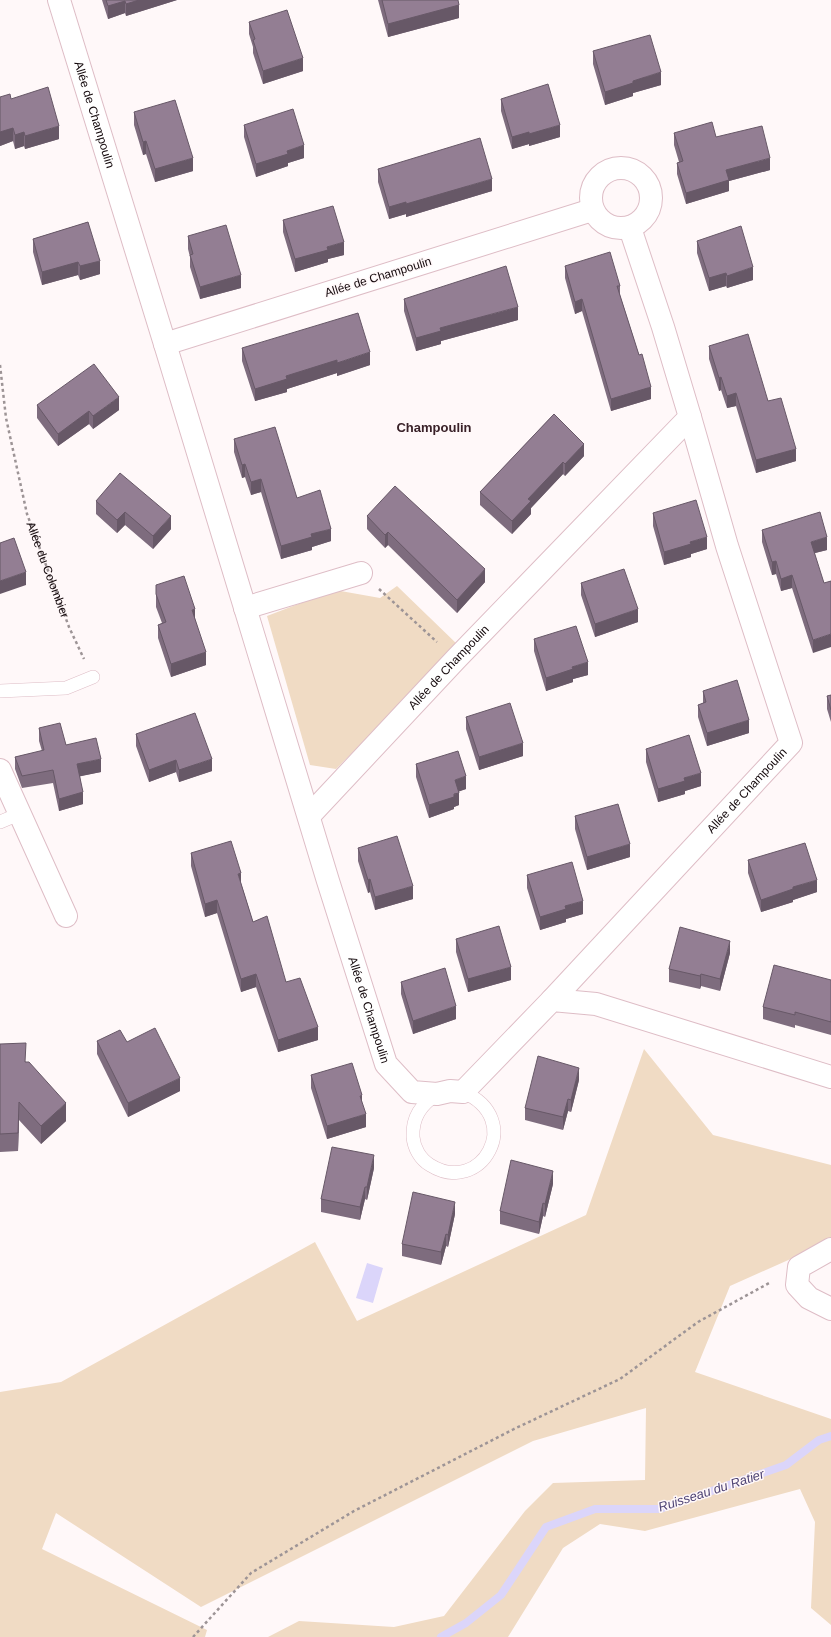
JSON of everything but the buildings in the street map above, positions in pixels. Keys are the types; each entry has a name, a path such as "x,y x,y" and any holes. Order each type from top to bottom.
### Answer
{"street":[{"name":"Allée de Champoulin","path":"59,0 328,881 386,1064 412,1092 437,1094 463,1092 552,1000 791,743 727,546 663,327 630,228"},
{"path":"624,168 634,171 643,177 649,185 651,196 650,206 646,215 639,223 630,228 612,227 597,218 592,210 590,200 592,189 600,176 614,169 624,168"},
{"name":"Allée de Champoulin","path":"164,344 592,210"},
{"name":"Allée de Champoulin","path":"309,816 456,659 690,417"},
{"path":"245,608 361,573"},
{"path":"0,770 10,818 66,916"},
{"path":"552,1000 596,1004 831,1077"},
{"path":"831,1249 799,1267 797,1285 809,1298 831,1309"}],"lane":[{"path":"0,691 66,688 93,677"},
{"path":"437,1094 426,1102 417,1113 413,1126 413,1139 417,1152 426,1162 437,1170 450,1173 464,1172 476,1166 486,1157 492,1145 494,1132 492,1119 486,1107 475,1098 463,1092"}],"path":[{"name":"Allée du Colombier","path":"0,365 6,418 27,514 69,627 93,677"},
{"path":"361,573 456,659"},
{"path":"193,1637 252,1573 354,1511 514,1429 620,1379 698,1322 799,1267"}],"shaded area":[{"path":"397,586 459,646 336,769 310,765 267,616 335,590 380,598"},
{"path":"644,1049 713,1135 831,1165 831,1241 730,1286 695,1372 831,1419 831,1625 811,1608 815,1522 800,1489 645,1531 600,1524 563,1548 508,1637 268,1637 299,1621 394,1627 444,1616 525,1511 553,1483 645,1480 646,1408 533,1441 201,1607 56,1513 42,1549 207,1630 205,1637 0,1637 0,1392 61,1382 315,1242 357,1321 586,1215"},
{"path":"367,1263 383,1268 373,1303 356,1298"}],"waterway":[{"name":"Ruisseau du Ratier","path":"441,1637 466,1623 501,1595 546,1527 595,1509 660,1509 786,1465 819,1440 831,1436"}],"district":[{"name":"Champoulin","path":"434,427"}]}
